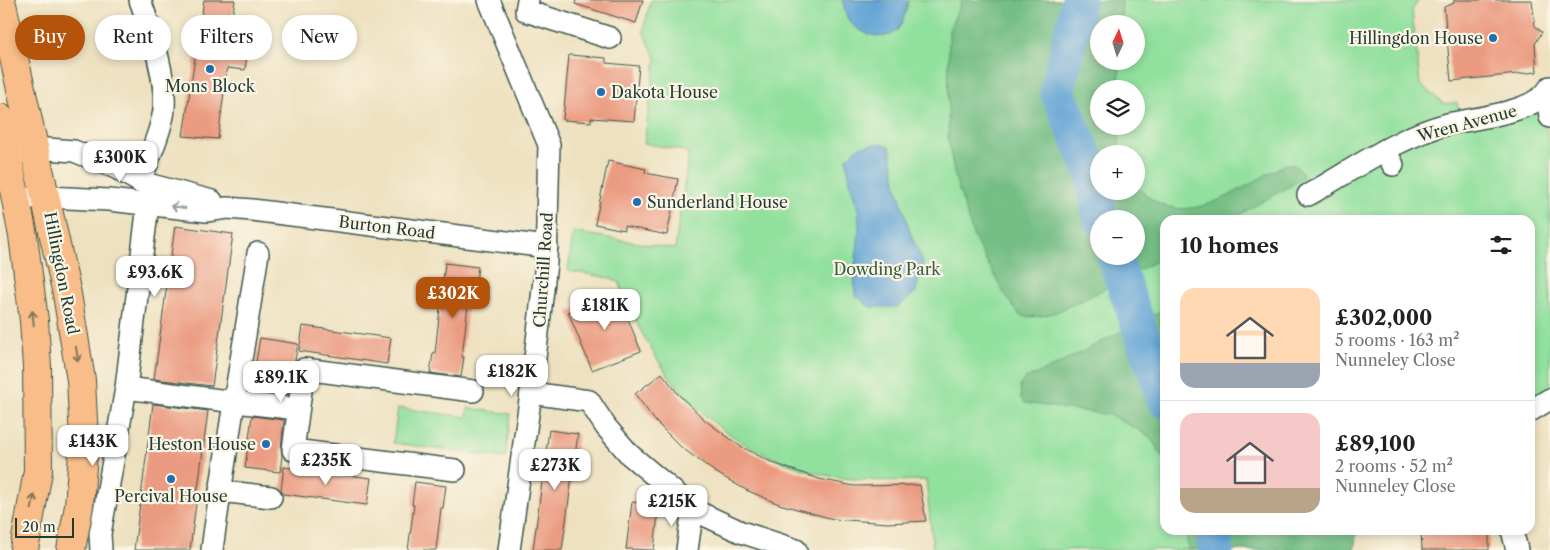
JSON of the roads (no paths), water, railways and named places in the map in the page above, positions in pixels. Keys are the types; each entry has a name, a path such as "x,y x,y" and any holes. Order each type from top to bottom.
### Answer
{"main road":[{"name":"Hillingdon Road","path":"1,0 21,152 17,199 34,320 37,367 38,471 24,550"},
{"name":"Hillingdon Road","path":"0,118 47,197 67,294 81,380 84,440 79,506 71,550"}],"street":[{"path":"140,0 154,40 164,96 163,119 140,182"},
{"name":"Churchill Road","path":"489,0 549,145 547,247 531,393 509,550"},
{"path":"528,0 526,11 610,38"},
{"name":"Wren Avenue","path":"1548,91 1550,117"},
{"name":"Wren Avenue","path":"1308,195 1389,158 1410,138 1447,125 1525,107 1548,91"},
{"name":"Burton Road","path":"21,152 74,151 116,168 140,182 208,198 227,208"},
{"name":"Burton Road","path":"17,199 47,197 148,204 206,211 227,208 547,247"},
{"path":"100,550 100,534 126,388 148,204"},
{"path":"212,550 258,253"},
{"path":"455,470 293,450 304,369 473,391"},
{"path":"126,388 298,409"},
{"path":"531,393 589,401 606,427 630,455 701,514 741,532 796,550"},
{"path":"1535,408 1550,399"},
{"path":"220,491 271,497"},
{"path":"687,550 693,508"},
{"path":"1513,535 1517,550"}],"water":[{"path":"842,0 909,0 898,29 886,36 879,36 865,33 852,24 847,17"},
{"path":"881,143 890,147 897,187 910,232 923,262 916,292 898,307 870,307 855,295 854,274 859,232 858,210 851,187 846,159 859,147"}],"waterway":[{"path":"1079,0 1057,91 1093,174 1099,210"},
{"path":"1117,265 1160,387"},
{"path":"1213,535 1216,550"}],"place":[{"name":"Hillingdon House","path":"1493,38"},
{"name":"Mons Block","path":"210,69"},
{"name":"Dakota House","path":"601,92"},
{"name":"Sunderland House","path":"637,202"},
{"name":"Heston House","path":"266,444"},
{"name":"Percival House","path":"171,479"}],"park label":[{"name":"Dowding Park","path":"887,269"}]}
